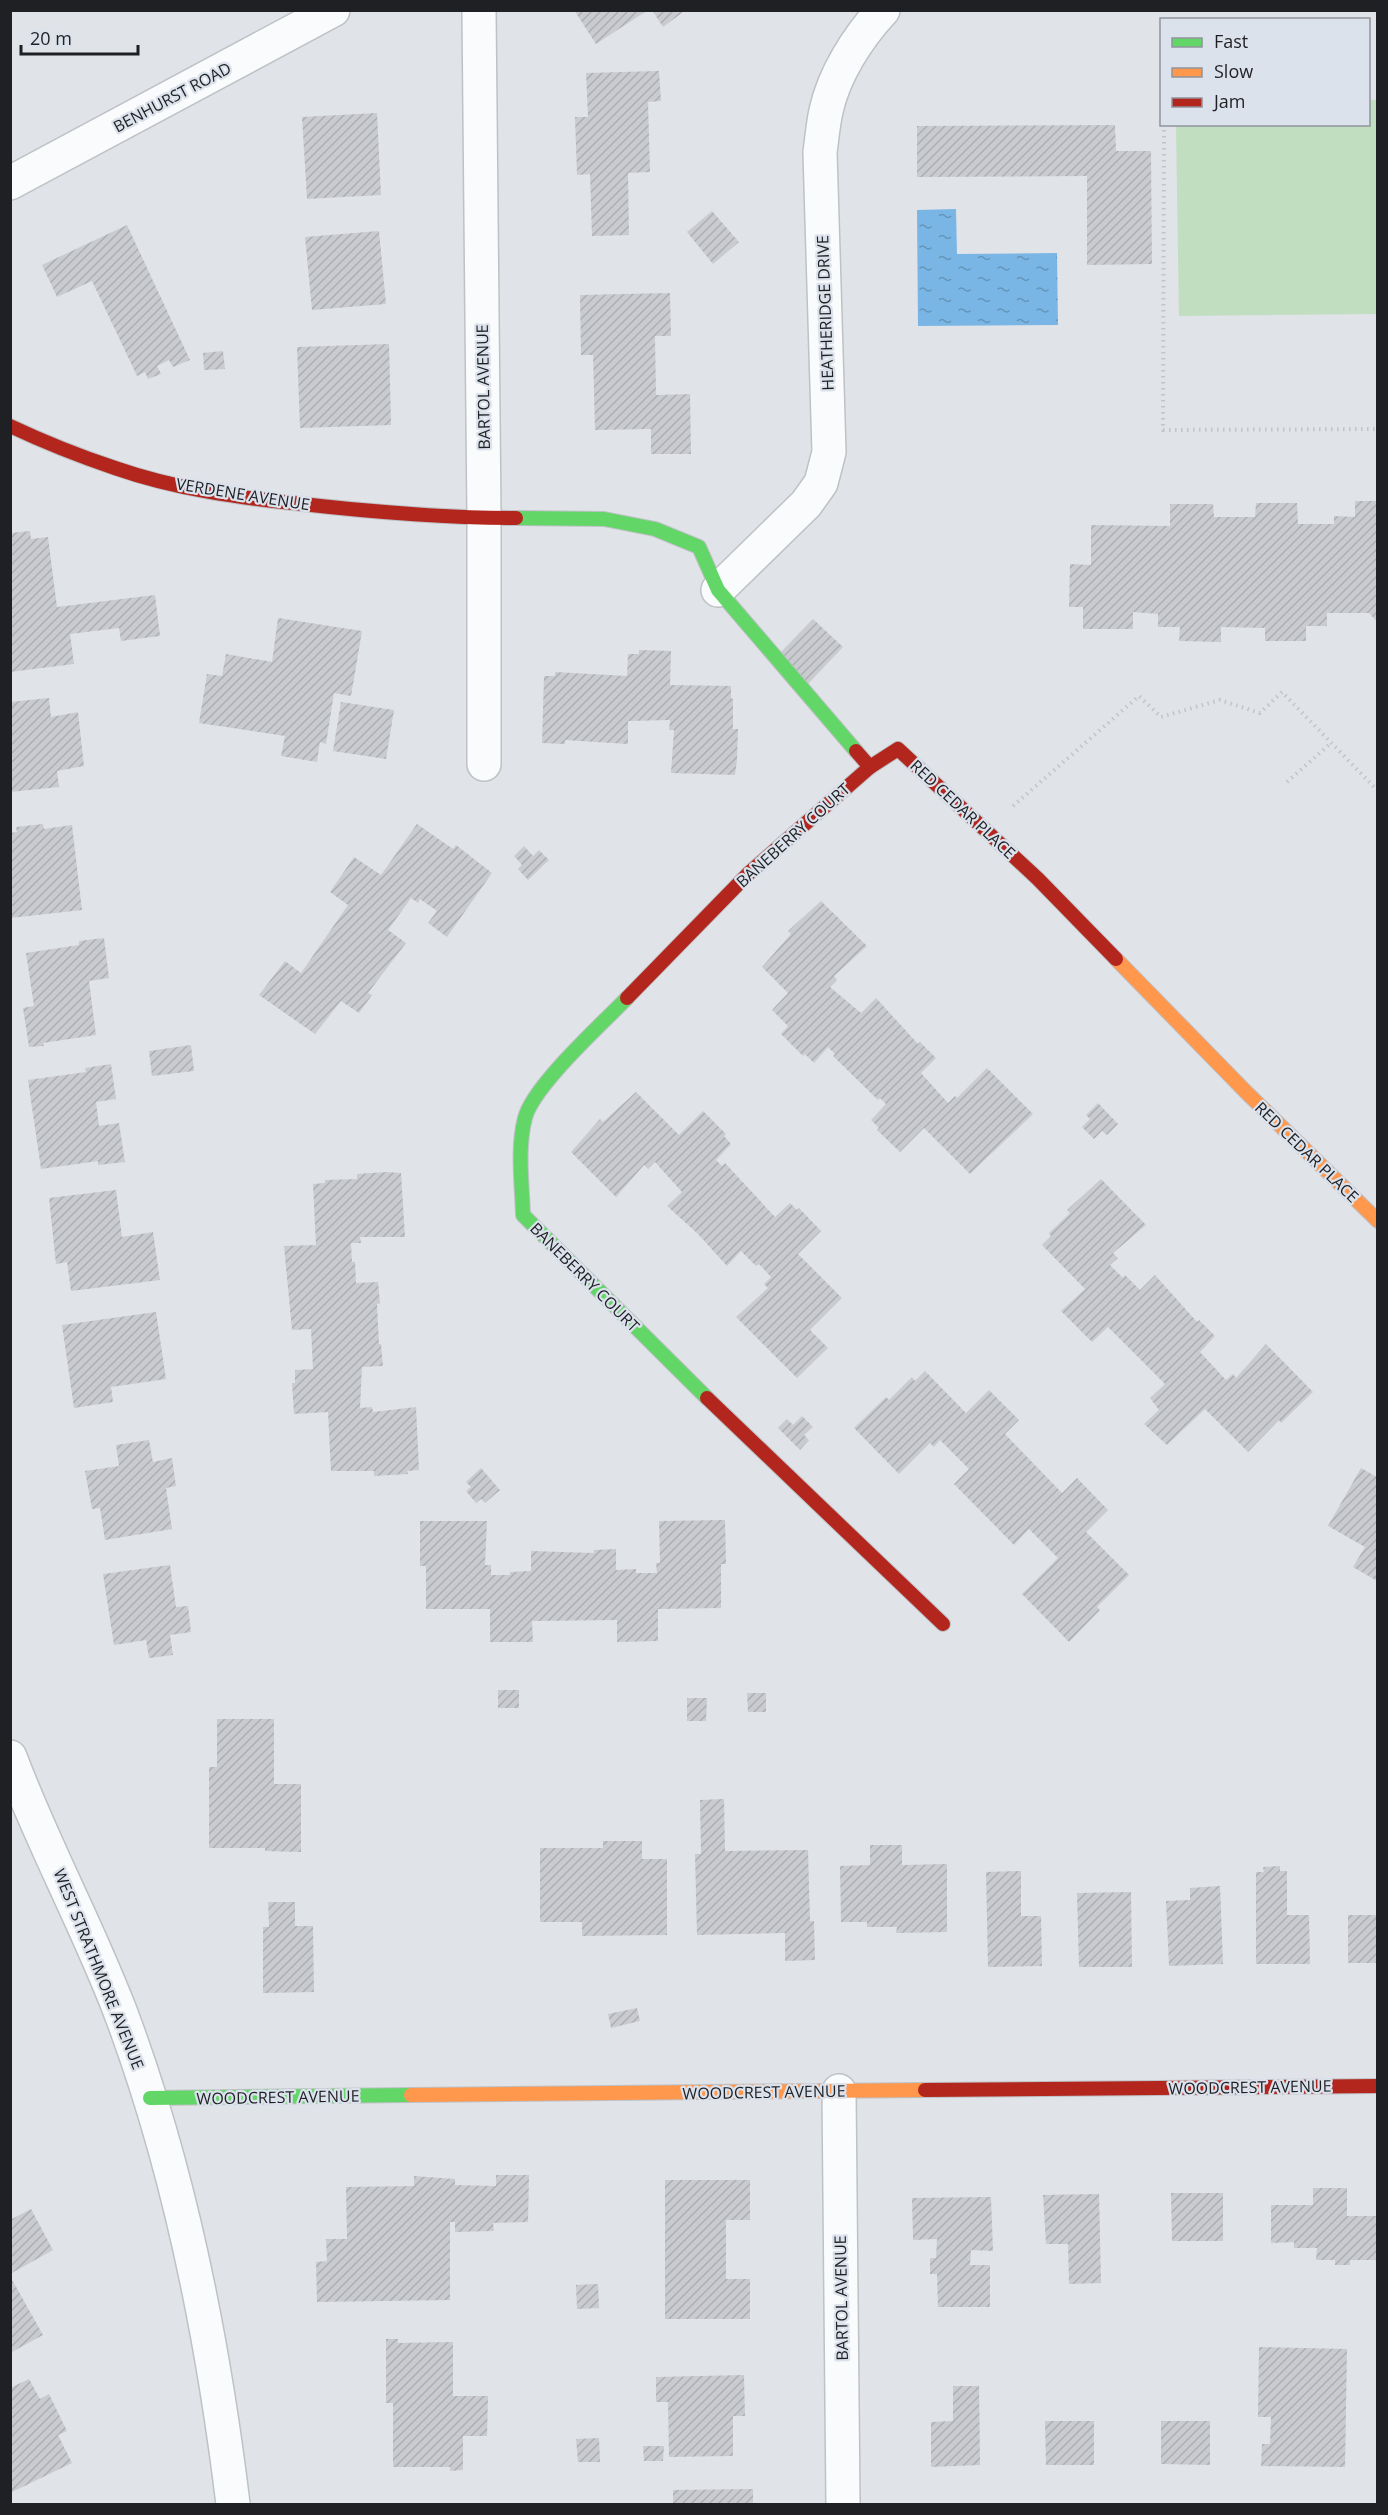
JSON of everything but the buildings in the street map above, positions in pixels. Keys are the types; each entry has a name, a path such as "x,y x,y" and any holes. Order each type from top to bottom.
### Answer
{"street":[{"name":"BENHURST ROAD","path":"10,183 333,10"},
{"name":"BARTOL AVENUE","path":"478,10 484,518 484,764"},
{"name":"HEATHERIDGE DRIVE","path":"718,590 807,504 820,483 829,452 820,152 826,108 842,69 867,28 883,10"},
{"name":"VERDENE AVENUE","path":"10,426 47,443 117,469 189,488 271,501 361,511 484,518"},
{"path":"484,518 604,519 655,529 699,547 718,590 870,767"},
{"name":"RED CEDAR PLACE","path":"870,767 898,749 975,819 1377,1221"},
{"name":"BANEBERRY COURT","path":"870,767 749,873 544,1084 525,1115 521,1138 523,1215 741,1432 943,1624"},
{"name":"WEST STRATHMORE AVENUE","path":"10,1757 115,2000 150,2098 182,2213 210,2358 232,2505"},
{"name":"WOODCREST AVENUE","path":"150,2098 1377,2086"},
{"name":"BARTOL AVENUE","path":"840,2091 843,2505"}],"path":[{"path":"1164,126 1163,430 1377,429"},
{"path":"975,819 1005,812 1139,696 1161,717 1220,700 1260,713 1282,692 1377,791"},
{"path":"1287,782 1331,743"}],"green space":[{"path":"1370,100 1378,100 1377,314 1179,316 1176,126 1370,126"}],"water":[{"path":"956,209 957,254 1057,253 1058,325 918,326 917,210"}],"traffic: fast":[{"path":"516,518 604,519 655,529 699,547 718,590 856,751"},
{"path":"627,998 554,1073 531,1105 525,1118 521,1141 523,1215 707,1398"},
{"path":"150,2098 411,2095"}],"traffic: slow":[{"path":"1116,959 1246,1092 1378,1221"},
{"path":"411,2095 925,2090"}],"traffic: jam":[{"path":"10,426 115,468 161,482 208,492 279,502 382,512 516,518"},
{"path":"856,751 870,767 898,749 1038,879 1116,959"},
{"path":"627,998 749,873 870,767"},
{"path":"707,1398 943,1624"},
{"path":"925,2090 1378,2086"}]}
